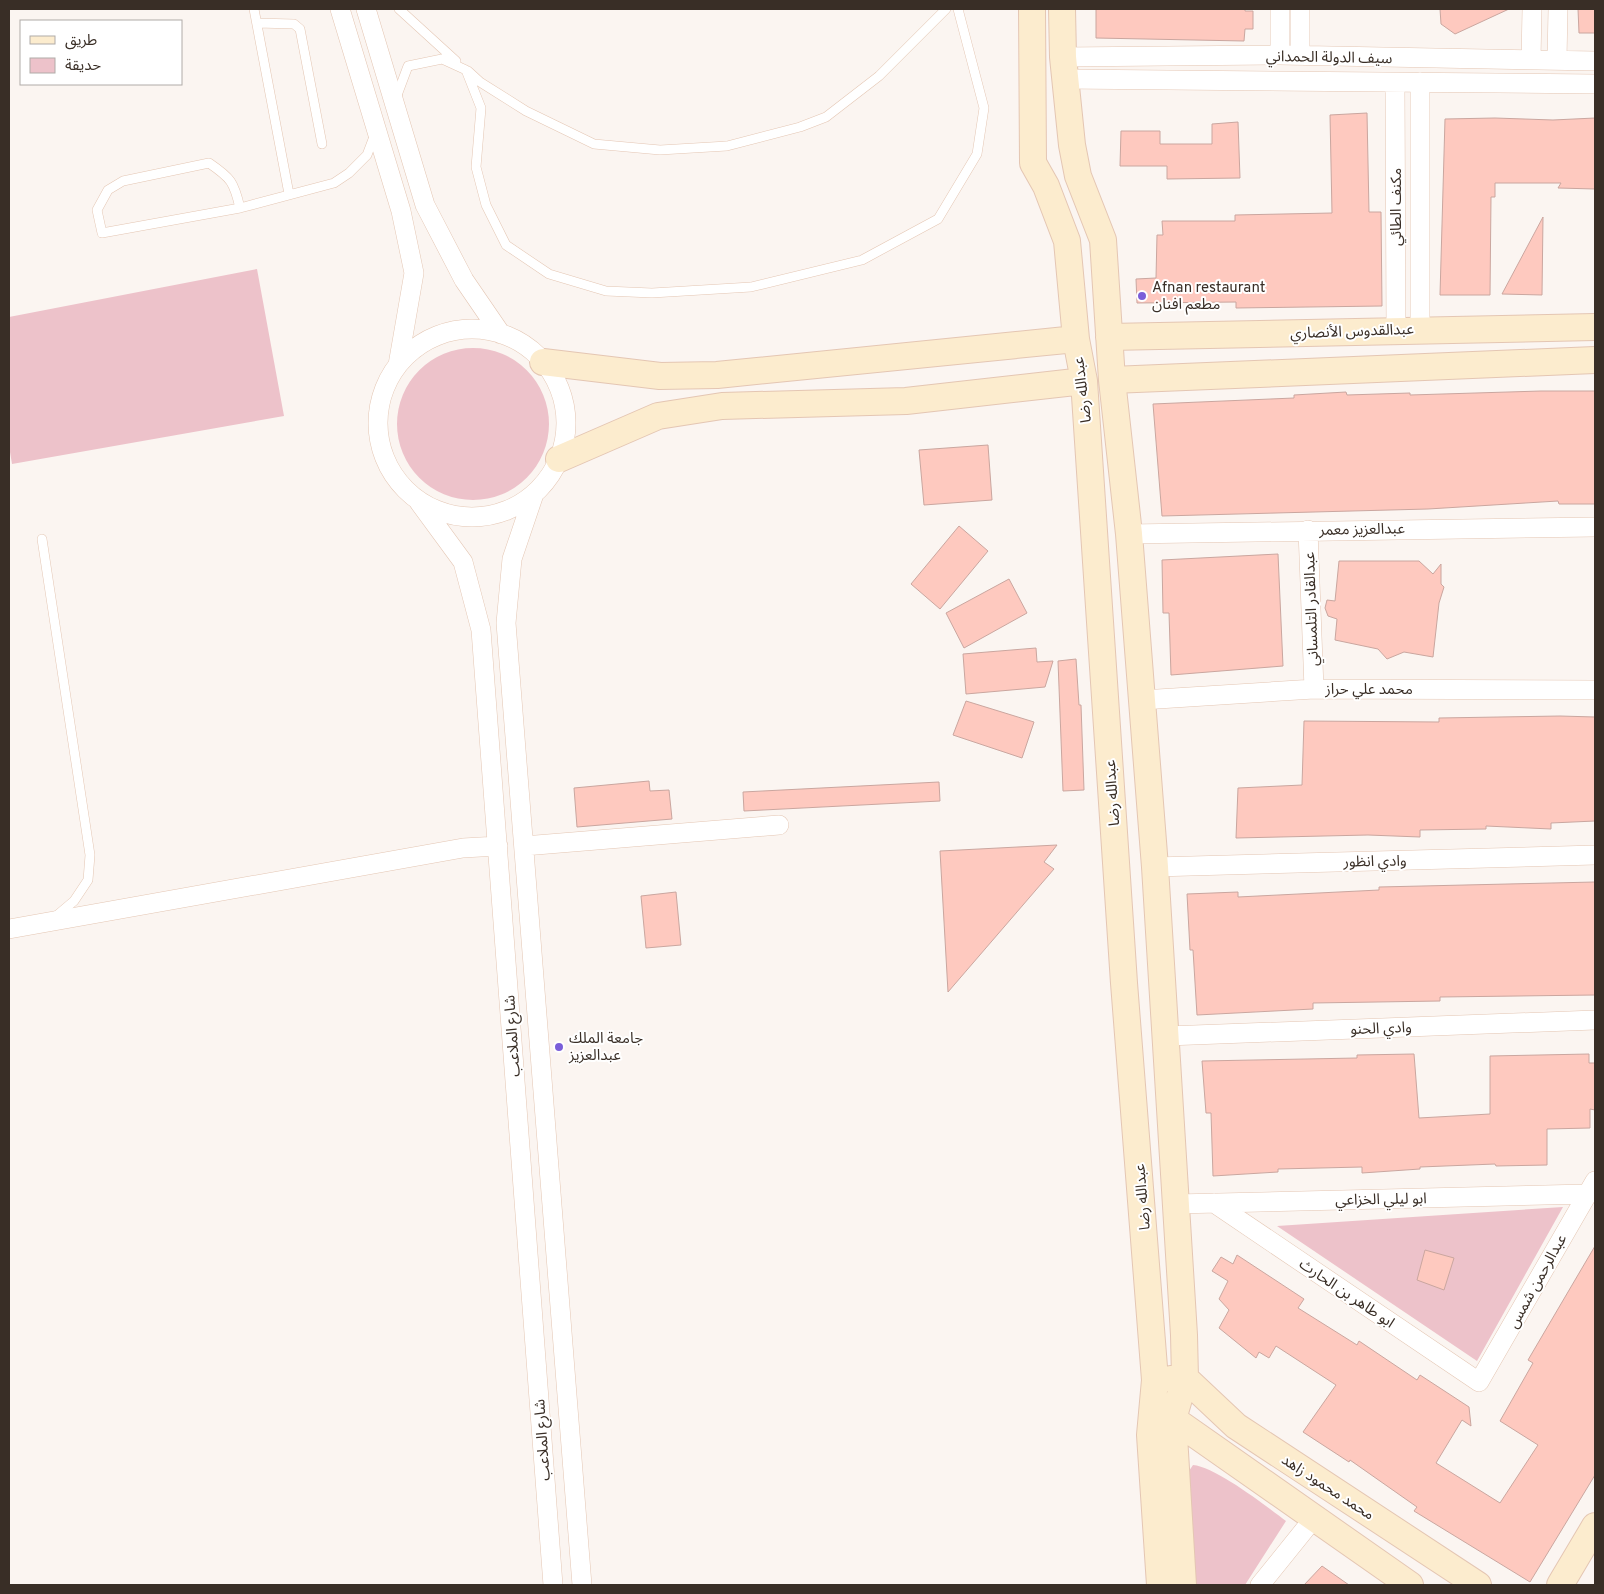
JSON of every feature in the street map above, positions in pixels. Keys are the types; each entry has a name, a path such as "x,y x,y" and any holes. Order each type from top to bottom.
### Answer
{"street":[{"path":"340,9 401,211 414,273 398,365"},
{"path":"366,9 425,205 464,280 502,334"},
{"name":"عبدالله رضا","path":"1032,9 1034,163 1046,186 1068,241 1076,339 1084,381 1124,973 1155,1380 1150,1435 1160,1585"},
{"name":"عبدالله رضا","path":"1062,9 1064,68 1078,176 1103,240 1112,380 1129,534 1155,867 1167,1036 1185,1378 1173,1419 1183,1585"},
{"path":"1280,9 1280,55"},
{"path":"1300,9 1300,56"},
{"path":"1531,60 1532,9"},
{"path":"1558,9 1558,60"},
{"name":"سيف الدولة الحمداني","path":"1064,68 1280,55 1595,61"},
{"name":"سيف الدولة الحمداني","path":"1064,68 1395,83 1595,84"},
{"name":"مكنف الطائي","path":"1408,330 1420,82"},
{"name":"مكنف الطائي","path":"1395,83 1408,330"},
{"name":"عبدالقدوس الأنصاري","path":"1109,337 1595,327"},
{"path":"473,329 502,334 524,345 543,362 557,384 564,408 565,434 559,459 548,478 534,494 508,511 478,518 447,515 419,502 397,481 382,454 377,423 382,392 398,365 418,345 444,333 473,329"},
{"path":"543,362 660,376 717,375 1076,339"},
{"path":"1112,380 1595,360"},
{"path":"559,459 658,416 722,406 906,401 1084,381"},
{"name":"شارع الملاعب","path":"534,494 512,559 506,622 582,1585"},
{"name":"شارع الملاعب","path":"419,502 463,562 481,630 553,1585"},
{"name":"عبدالعزيز معمر","path":"1129,534 1595,527"},
{"name":"عبدالقادر التلمساني","path":"1308,530 1314,689"},
{"name":"محمد علي حراز","path":"1142,700 1314,689 1595,690"},
{"path":"524,846 779,825"},
{"path":"9,929 463,848 498,846"},
{"name":"وادي انظور","path":"1155,867 1595,855"},
{"name":"وادي الحنو","path":"1167,1036 1595,1020"},
{"name":"ابو ليلي الخزاعي","path":"1176,1204 1591,1188"},
{"name":"عبدالرحمن شمس","path":"1480,1382 1591,1188"},
{"name":"ابو طاهر بن الحارث","path":"1214,1203 1480,1382"},
{"path":"1155,1380 1185,1378"},
{"name":"محمد محمود زاهد","path":"1185,1378 1236,1426 1478,1585"},
{"path":"1150,1435 1173,1419 1410,1585"},
{"path":"1260,1585 1314,1518"},
{"path":"1560,1585 1595,1526"}],"lane":[{"path":"254,9 289,194"},
{"path":"398,9 480,82 526,111 594,144 660,150 727,146 800,127 826,116 879,76 946,9"},
{"path":"394,103 408,66 442,59 466,70 481,108 476,167 486,205 506,245 549,274 606,291 652,293 751,287 862,260 938,219 977,154 984,108 958,9"},
{"path":"257,23 294,24 300,29 322,144"},
{"path":"240,208 235,187 230,178 209,163 123,181 108,190 97,210 102,233 240,208 334,182 349,173 367,155 377,131"},
{"path":"42,539 90,855 88,880 74,901 49,922"}],"green space":[{"path":"257,269 284,416 12,464 9,446 9,317"},
{"path":"473,348 488,349 502,353 515,360 527,370 537,382 544,395 548,409 548,439 544,453 537,466 527,478 515,488 502,495 488,499 473,500 458,499 444,495 431,488 419,478 409,466 402,453 398,439 397,424 398,409 402,395 409,382 419,370 431,360 444,353 458,349"},
{"path":"1563,1207 1477,1361 1277,1226"},
{"path":"1193,1465 1214,1472 1254,1497 1286,1521 1245,1585 1193,1585 1187,1474"}],"building":[{"path":"1096,9 1245,9 1245,11 1253,11 1253,29 1245,29 1244,41 1096,38"},
{"path":"1440,9 1509,9 1455,34 1441,24"},
{"path":"1578,9 1595,9 1595,33 1579,33"},
{"path":"1367,113 1369,212 1381,212 1382,306 1236,308 1236,302 1137,303 1136,279 1156,278 1157,235 1163,235 1162,221 1235,221 1235,215 1332,213 1330,115"},
{"path":"1595,118 1595,189 1558,188 1561,183 1495,183 1495,197 1491,197 1490,295 1440,295 1445,119 1553,120"},
{"path":"1238,122 1240,178 1167,179 1167,166 1120,166 1121,131 1160,131 1160,144 1212,144 1212,124"},
{"path":"1543,217 1542,295 1502,294"},
{"path":"1595,391 1595,504 1559,504 1558,501 1428,509 1162,516 1153,404 1294,398 1294,395 1346,392 1347,395 1410,393 1410,395"},
{"path":"988,445 992,500 924,505 919,450"},
{"path":"959,526 988,551 940,609 911,584"},
{"path":"1278,554 1283,666 1171,675 1169,613 1163,613 1162,560"},
{"path":"1339,561 1419,561 1433,574 1441,564 1441,584 1444,587 1439,603 1433,657 1404,652 1387,659 1378,649 1335,640 1337,619 1328,616 1325,608 1327,600 1335,601"},
{"path":"1009,579 1027,613 964,648 946,613"},
{"path":"1036,648 1037,662 1053,661 1045,687 966,694 963,654"},
{"path":"1076,659 1079,705 1081,705 1084,790 1063,791 1058,661"},
{"path":"966,701 1034,722 1022,758 953,735"},
{"path":"1595,717 1595,821 1551,823 1551,829 1486,826 1486,829 1420,830 1420,837 1368,835 1236,838 1238,788 1302,785 1304,721 1439,722 1439,718"},
{"path":"649,781 650,791 669,790 672,819 577,827 574,788"},
{"path":"939,782 940,801 744,811 743,792"},
{"path":"1057,845 1044,862 1054,869 948,992 940,851"},
{"path":"1595,882 1595,995 1440,997 1440,1001 1313,1003 1313,1009 1197,1015 1193,950 1190,950 1187,894 1238,892 1238,897 1379,890 1379,887"},
{"path":"676,892 681,945 646,948 641,896"},
{"path":"1414,1054 1419,1118 1490,1114 1490,1056 1589,1054 1589,1063 1595,1063 1595,1110 1590,1109 1590,1128 1547,1129 1547,1165 1496,1166 1495,1164 1420,1167 1420,1169 1362,1173 1362,1167 1278,1169 1278,1172 1213,1176 1211,1113 1206,1113 1202,1061 1357,1058 1357,1055"},
{"path":"1595,1246 1595,1475 1530,1582 1414,1511 1417,1507 1350,1460 1349,1462 1303,1432 1336,1385 1276,1346 1269,1358 1259,1352 1256,1358 1219,1328 1229,1310 1219,1299 1228,1281 1212,1271 1221,1257 1233,1264 1237,1255 1304,1299 1298,1308 1357,1345 1359,1341 1417,1380 1420,1375 1469,1407 1471,1426 1462,1420 1436,1463 1500,1503 1538,1445 1500,1421 1533,1363 1528,1360"},
{"path":"1425,1250 1454,1258 1444,1290 1417,1280"},
{"path":"1322,1566 1349,1585 1304,1585"}],"place":[{"name":"Afnan restaurant مطعم افنان","path":"1142,296"},
{"name":"جامعة الملك عبدالعزيز","path":"559,1047"}]}
